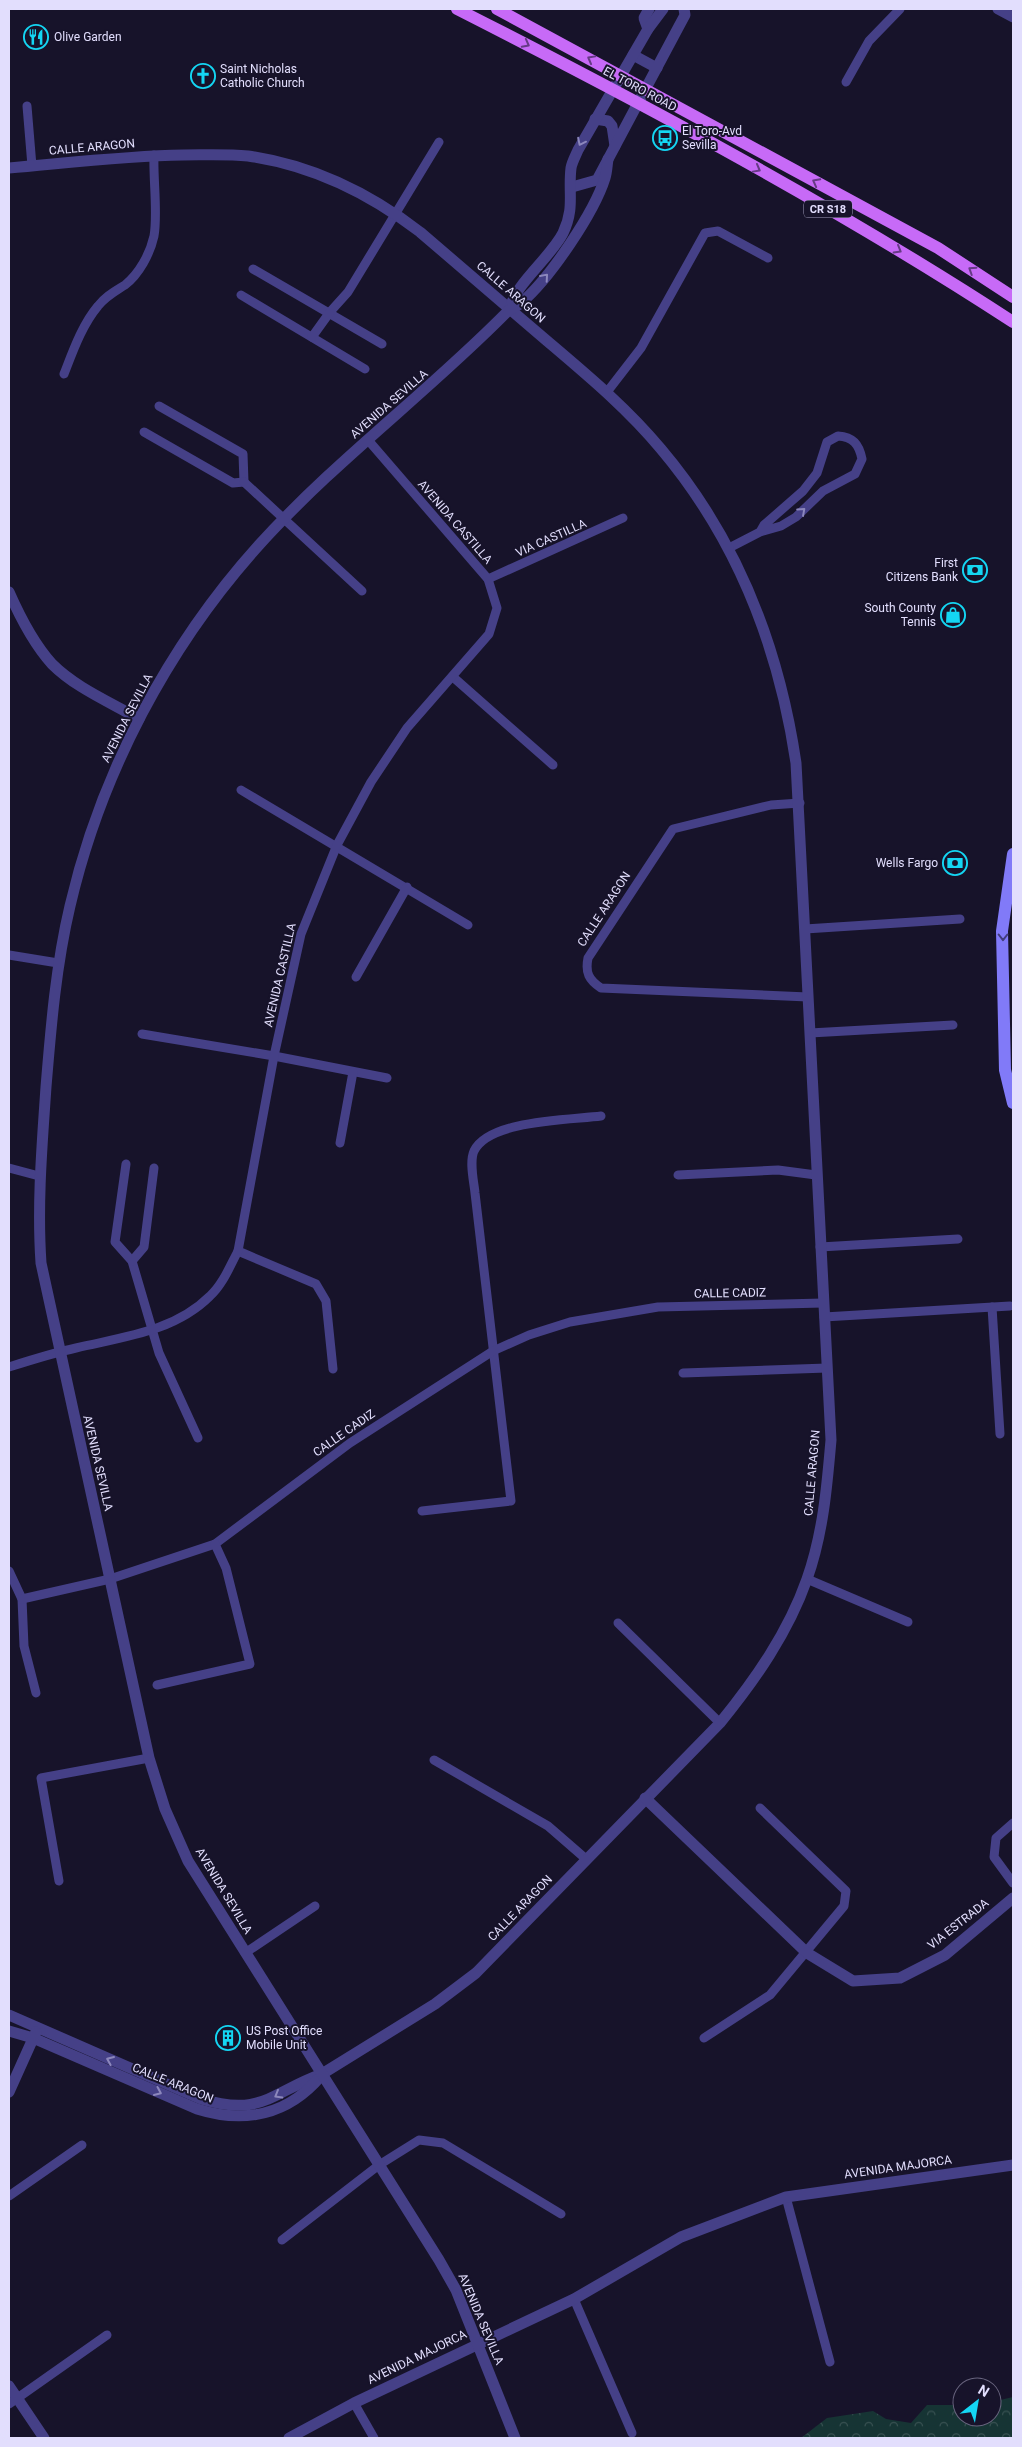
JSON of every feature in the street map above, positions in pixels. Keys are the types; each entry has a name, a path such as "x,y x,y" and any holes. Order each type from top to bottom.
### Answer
{"main road":[{"name":"EL TORO ROAD","path":"457,9 638,104 919,261 1013,322"},
{"name":"EL TORO ROAD","path":"497,9 938,248 1013,297"},
{"path":"1013,854 1002,931 1005,1070 1013,1103"}],"street":[{"path":"648,29 644,18 649,9"},
{"path":"621,75 648,29 663,9"},
{"path":"645,89 685,15 684,9"},
{"path":"846,82 869,41 900,9"},
{"path":"998,9 1013,17"},
{"path":"633,54 657,68"},
{"name":"AVENIDA SEVILLA","path":"510,309 511,299 549,254 563,234 571,215 571,167 585,135 621,75"},
{"name":"AVENIDA SEVILLA","path":"516,2438 456,2290 188,1861 165,1809 149,1758 42,1263 38,1218 39,1176 58,964 70,905 87,846 111,779 139,719 162,678 202,617 232,577 285,518 326,477 478,343 510,309 521,304 564,253 600,192 606,176 608,159 645,89"},
{"name":"CALLE ARAGON","path":"27,106 32,166"},
{"path":"595,119 608,121 612,126 614,146"},
{"path":"312,337 330,312 348,292 439,142"},
{"name":"CALLE ARAGON","path":"64,374 77,342 96,307 109,293 125,284 139,271 147,254 154,236 154,156"},
{"name":"CALLE ARAGON","path":"9,168 154,156 248,156 289,165 354,189 396,214 607,392 661,449 694,491 728,548 756,605 774,657 790,722 800,803 816,1175 831,1440 825,1502 807,1579 790,1620 769,1657 746,1691 720,1723 476,1973 435,2004 322,2074 308,2091 276,2110 245,2117 222,2116 197,2109 35,2033 9,2015"},
{"path":"572,187 594,182 608,159"},
{"path":"607,392 641,348 705,233 718,231 768,258"},
{"path":"253,270 330,312 382,344"},
{"path":"241,295 365,368"},
{"path":"159,406 243,454 244,482"},
{"path":"144,432 233,483 244,482 362,591"},
{"path":"728,548 760,532 781,526 804,510 823,491 855,474 862,459 858,444 852,439 838,436 827,442 816,473 803,491 764,525 760,532"},
{"name":"AVENIDA CASTILLA","path":"60,1352 153,1330 183,1317 210,1296 225,1277 238,1250 274,1056 301,934 337,845 371,782 407,728 489,634 497,608 488,579 368,440"},
{"name":"VIA CASTILLA","path":"488,579 623,518"},
{"path":"9,592 34,640 52,664 78,685 139,719"},
{"path":"453,677 553,765"},
{"path":"241,790 337,845 468,925"},
{"name":"CALLE ARAGON","path":"800,803 771,805 673,829 588,958 586,970 591,981 602,988 808,997"},
{"path":"356,977 407,887"},
{"path":"805,929 960,919"},
{"path":"9,955 58,964"},
{"path":"810,1033 953,1025"},
{"path":"142,1034 274,1056 386,1078"},
{"path":"340,1143 352,1072"},
{"path":"422,1511 511,1501 475,1194 474,1152 486,1137 508,1127 601,1116"},
{"path":"126,1164 115,1242 132,1261 159,1353 198,1438"},
{"path":"9,1168 39,1176"},
{"path":"132,1261 144,1247 154,1168"},
{"path":"678,1176 778,1170 816,1175"},
{"path":"820,1247 958,1240"},
{"path":"238,1250 316,1284 326,1301 333,1368"},
{"name":"CALLE CADIZ","path":"110,1579 215,1544 350,1443 494,1351 529,1335 570,1322 658,1307 823,1303"},
{"path":"824,1317 1010,1306"},
{"path":"992,1307 1000,1434"},
{"path":"9,1367 60,1352"},
{"path":"683,1373 827,1368"},
{"path":"157,1684 250,1664 226,1568 215,1544"},
{"path":"9,1572 22,1599 24,1646 36,1693"},
{"path":"22,1599 110,1579"},
{"path":"807,1579 908,1622"},
{"path":"618,1623 720,1723"},
{"path":"59,1881 41,1778 149,1758"},
{"path":"434,1760 548,1826 586,1860"},
{"name":"VIA ESTRADA","path":"645,1798 807,1953 853,1981 900,1978 944,1955 1013,1898"},
{"path":"704,2038 770,1995 807,1953 844,1906 846,1891 760,1808"},
{"path":"1013,1823 996,1838 994,1857 1013,1883"},
{"name":"AVENIDA SEVILLA","path":"245,1954 315,1906"},
{"name":"CALLE ARAGON","path":"9,2031 35,2033"},
{"path":"9,2092 35,2033"},
{"path":"282,2240 378,2165 419,2140 443,2143 561,2214"},
{"path":"9,2196 82,2145"},
{"name":"AVENIDA MAJORCA","path":"289,2438 354,2402 574,2299 682,2237 786,2197 1013,2165"},
{"path":"786,2197 830,2362"},
{"path":"574,2299 632,2433"},
{"path":"13,2402 107,2335"},
{"path":"9,2386 13,2402 44,2438"},
{"path":"354,2402 374,2438"}],"green space":[{"path":"1013,2397 1013,2438 801,2438 827,2418 873,2411 886,2419 911,2423 927,2405 952,2405 952,2427 1002,2427 1002,2400"}],"place":[{"name":"Olive Garden","path":"36,37"},
{"name":"Saint Nicholas Catholic Church","path":"203,76"},
{"name":"El Toro-Avd Sevilla","path":"665,138"},
{"name":"First Citizens Bank","path":"975,570"},
{"name":"South County Tennis","path":"953,615"},
{"name":"Wells Fargo","path":"955,863"},
{"name":"US Post Office Mobile Unit","path":"228,2038"}]}
